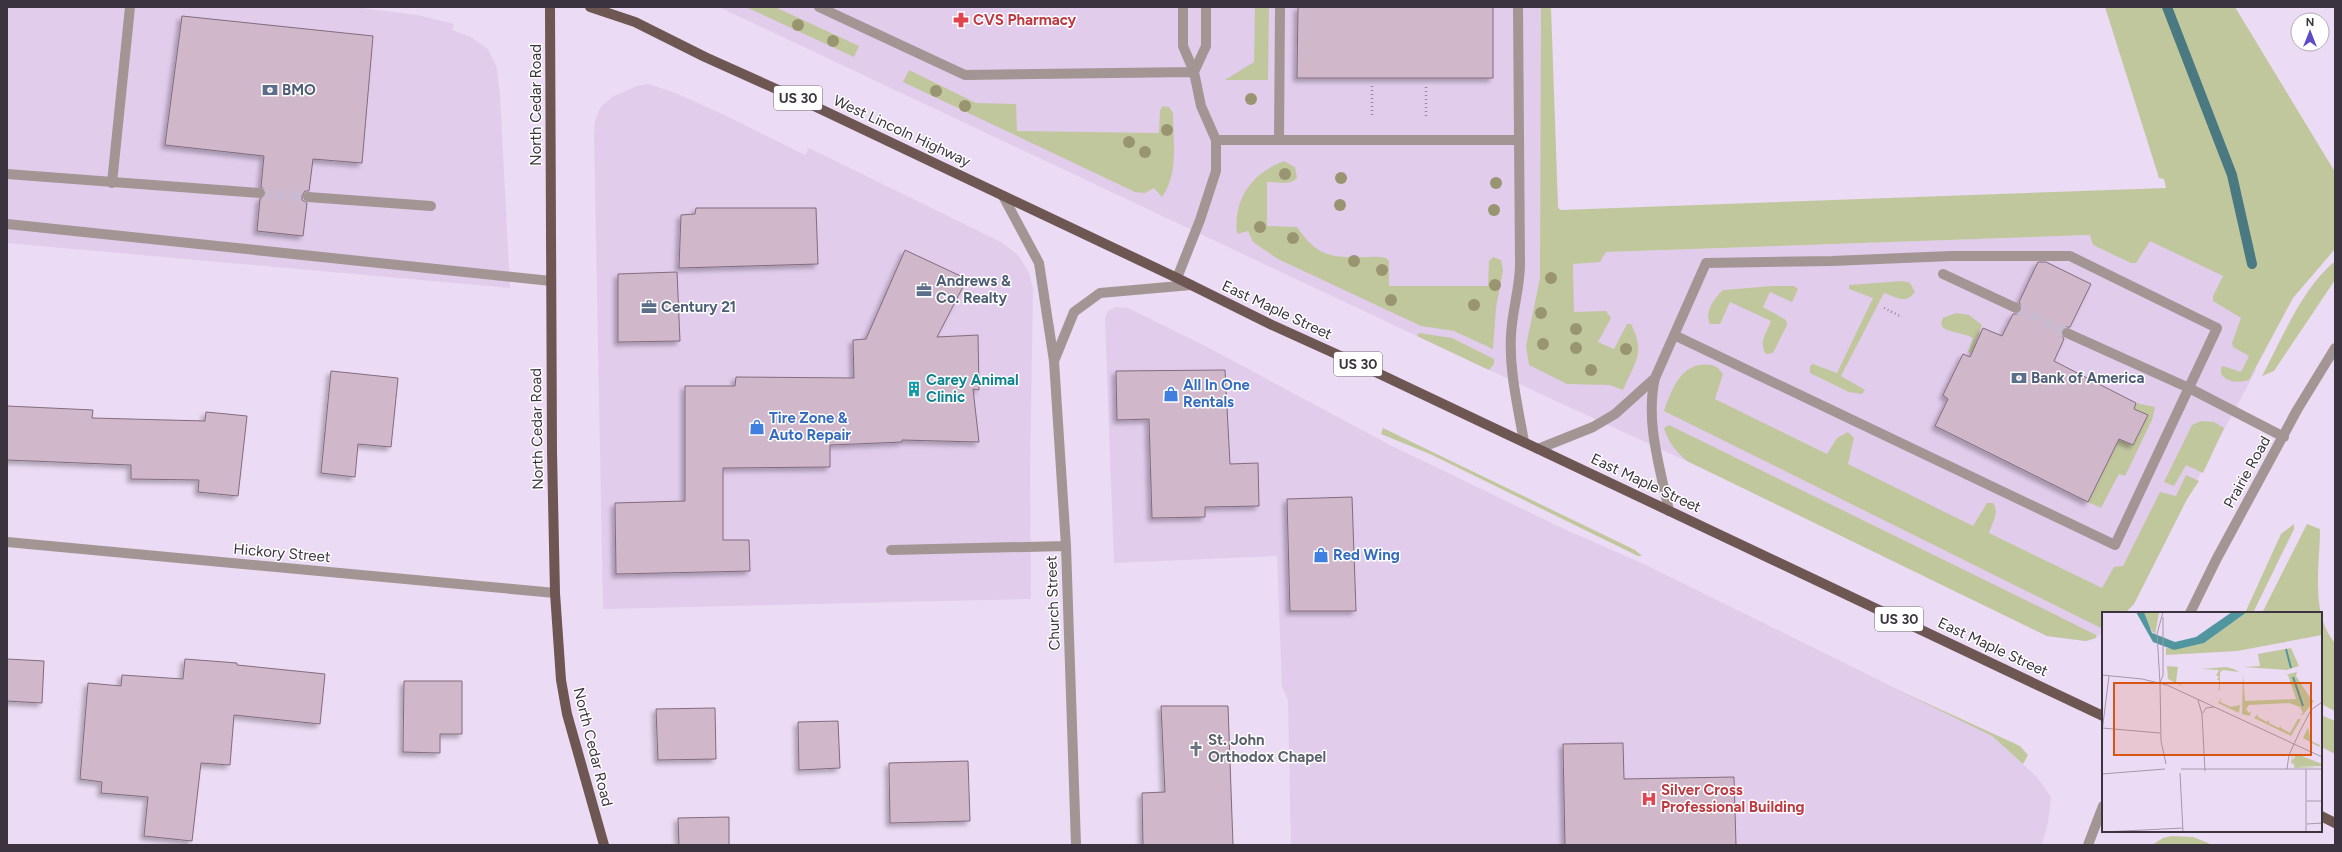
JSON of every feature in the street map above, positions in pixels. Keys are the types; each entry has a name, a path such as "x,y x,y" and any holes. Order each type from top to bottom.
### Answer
{"main road":[{"name":"North Cedar Road","path":"550,7 551,281 555,593 561,680 567,714 604,845"},
{"name":"West Lincoln Highway","path":"590,7 635,22 1177,278"},
{"name":"East Maple Street","path":"1177,278 1272,325 1524,442 2102,716"},
{"path":"2322,816 2335,823"}],"street":[{"path":"112,183 130,7"},
{"path":"819,7 965,75 1194,72"},
{"path":"1177,278 1200,220 1216,171 1216,140 1201,106 1194,72 1183,46 1183,7"},
{"path":"1194,72 1206,46 1206,7"},
{"path":"1279,140 1280,7"},
{"path":"1518,7 1520,282 1513,319 1511,361 1524,442"},
{"path":"1216,140 1518,140"},
{"path":"7,174 260,193"},
{"name":"Church Street","path":"1004,196 1039,263 1054,361 1066,546 1076,845"},
{"path":"308,197 431,206"},
{"path":"7,224 551,281"},
{"path":"1669,511 1651,411 1655,378 1674,335 1706,263 1832,261 1951,256 2070,256 2218,328 2115,545 1674,335"},
{"path":"1944,274 2016,308"},
{"path":"1054,361 1074,312 1100,293 1191,285"},
{"path":"2067,333 2189,388 2284,437"},
{"name":"Prairie Road","path":"2190,612 2216,560 2335,348"},
{"path":"1538,449 1593,427 1615,414 1655,378"},
{"name":"Hickory Street","path":"7,542 555,593"},
{"path":"891,550 1066,546"},
{"path":"2088,845 2102,809"}],"path":[{"path":"1372,86 1372,122"},
{"path":"1426,87 1426,123"},
{"path":"1884,308 1902,317"}],"shaded area":[{"path":"7,7 354,7 417,15 454,24 452,30 469,36 488,49 497,68 500,96 510,288 7,243"},
{"path":"719,7 1550,7 1558,208 1606,252 2150,233 2229,272 2256,370 2187,499 2134,604 2126,612 2102,612 2102,633 2096,638 2086,641 2047,636 1747,489 1489,370"},
{"path":"648,84 676,93 805,155 809,148 1001,242 1018,255 1029,273 1033,288 1030,472 1031,599 603,609 594,135 595,121 600,108 612,97 637,86"},
{"path":"1115,307 1128,308 1207,347 1392,446 1564,529 1646,565 1992,736 2037,777 2051,797 2048,822 2042,845 1291,845 1288,700 1282,687 1277,556 1114,563 1105,318 1108,311"}],"green space":[{"path":"746,7 775,7 859,46 854,57"},
{"path":"1255,7 1269,7 1268,80 1225,80 1254,62"},
{"path":"1541,7 1551,7 1558,208 1561,210 2166,188 2164,179 2159,178 2105,7 2235,7 2335,172 2335,249 2293,298 2249,380 2241,382 2230,381 2221,374 2221,368 2223,366 2241,372 2249,356 2233,347 2232,343 2241,318 2213,301 2213,296 2223,276 2150,241 2136,263 2131,263 2093,245 2090,235 1606,252 1600,262 1573,264 1574,312 1606,311 1611,318 1598,342 1614,349 1627,324 1631,324 1638,343 1635,364 1623,390 1610,385 1567,384 1529,365 1526,346 1540,278"},
{"path":"909,70 976,103 1016,104 1017,131 1159,133 1160,110 1163,106 1169,107 1173,113 1174,156 1171,178 1167,188 1162,197 1154,188 1145,193 1135,192 903,82"},
{"path":"1284,161 1295,167 1297,178 1287,183 1267,182 1267,226 1297,227 1304,237 1318,250 1333,256 1386,258 1389,261 1389,286 1488,286 1489,261 1493,257 1501,260 1503,270 1496,308 1493,349 1454,331 1421,326 1278,259 1253,242 1248,231 1237,234 1238,210 1247,189 1254,180 1263,173"},
{"path":"2335,261 2335,280 2274,371 2262,376 2302,300 2323,273"},
{"path":"1903,281 1910,283 1915,292 1908,298 1904,299 1884,293 1841,376 1865,390 1862,394 1849,392 1810,373 1810,366 1813,364 1837,373 1873,298 1849,289 1849,285"},
{"path":"1794,286 1798,289 1792,302 1770,292 1763,307 1786,320 1787,325 1773,353 1766,354 1763,345 1764,337 1771,321 1730,302 1720,324 1710,324 1708,320 1709,311 1716,297 1723,290"},
{"path":"1956,313 1969,315 1982,325 1972,353 1968,352 1973,338 1943,328 1941,323 1943,318"},
{"path":"1419,333 1452,338 1494,359 1494,364 1489,370 1417,336"},
{"path":"1712,365 1718,368 1723,374 1715,399 1827,454 1837,438 1848,432 1854,438 1848,464 1973,526 1987,503 1993,503 1996,514 1989,533 2102,588 2114,567 2123,566 2160,492 2176,496 2186,475 2199,481 2187,499 2134,604 2126,612 2102,612 2102,629 1664,411 1674,386 1682,374 1695,366"},
{"path":"2136,403 2155,407 2152,420 2125,476 2119,474 2101,508 2088,502 2119,439 2133,445 2147,416 2134,409"},
{"path":"2201,421 2214,422 2224,428 2203,473 2186,465 2174,486 2164,482 2192,425"},
{"path":"1669,425 2048,611 2096,635 2096,638 2086,641 2047,636 1687,461 1679,454 1668,438 1664,428"},
{"path":"1383,428 1635,550 1642,556 1638,556 1430,454 1381,434"},
{"path":"2294,524 2294,529 2253,612 2245,612 2281,534"},
{"path":"2307,524 2320,529 2318,573 2321,612 2263,612"},
{"path":"2322,618 2327,631 2335,643 2335,711 2322,704"},
{"path":"1896,689 2020,746 2028,755 2023,764 1992,736"},
{"path":"2322,715 2335,721 2335,754 2322,748"},
{"path":"2172,836 2193,837 2213,845 2152,845 2163,838"}],"building":[{"path":"1298,7 1493,7 1493,78 1297,78"},
{"name":"BMO","path":"182,16 373,36 362,163 313,159 309,191 305,191 302,196 302,200 307,203 303,236 257,231 260,199 266,194 266,190 261,187 264,156 165,145"},
{"path":"696,208 816,208 818,264 679,268 681,215 695,214"},
{"path":"905,250 967,279 937,337 978,335 979,390 973,389 979,442 902,440 902,442 830,445 830,467 723,468 723,540 749,540 750,571 616,574 615,503 685,501 685,386 735,386 736,377 854,378 853,340 866,339"},
{"name":"Bank of America","path":"2038,262 2046,262 2091,284 2070,327 2066,327 2061,330 2061,334 2064,339 2054,361 2136,403 2134,409 2148,415 2133,445 2119,439 2088,502 1935,426 1948,399 1943,395 1963,354 1970,357 1983,328 2002,336 2013,314 2017,314 2022,311 2022,307 2019,302"},
{"name":"Century 21","path":"677,272 680,341 618,342 618,274"},
{"path":"1225,370 1230,464 1258,463 1259,506 1205,507 1205,517 1152,518 1149,419 1117,420 1116,371"},
{"path":"331,371 398,378 391,447 358,444 355,477 321,473"},
{"path":"7,406 93,410 92,418 205,421 206,412 247,416 238,496 198,492 199,480 131,479 131,465 7,460"},
{"name":"Red Wing","path":"1352,497 1356,611 1290,611 1287,499"},
{"path":"7,659 44,661 42,703 7,701"},
{"path":"185,659 237,663 237,665 325,674 320,724 234,715 230,765 201,763 192,841 144,836 148,797 101,793 102,782 80,779 88,683 121,686 122,675 183,679"},
{"path":"404,681 462,681 462,734 440,734 440,753 403,752"},
{"name":"St. John Orthodox Chapel","path":"1161,706 1228,706 1233,845 1143,845 1142,793 1165,792"},
{"path":"715,708 716,759 658,760 656,709"},
{"path":"838,721 840,768 799,770 798,722"},
{"name":"Silver Cross Professional Building","path":"1623,743 1624,779 1734,777 1736,845 1565,845 1563,744"},
{"path":"968,761 970,821 890,823 889,763"},
{"path":"729,817 729,845 679,845 678,818"}],"waterway":[{"path":"2167,7 2232,175 2252,264"}],"tunnel":[{"path":"260,193 308,197"},
{"path":"2016,308 2067,333"}],"place":[{"name":"CVS Pharmacy","path":"961,20"},
{"name":"BMO","path":"270,90"},
{"name":"Andrews & Co. Realty","path":"924,290"},
{"name":"Century 21","path":"649,307"},
{"name":"Bank of America","path":"2019,378"},
{"name":"Carey Animal Clinic","path":"914,389"},
{"name":"All In One Rentals","path":"1171,394"},
{"name":"Tire Zone & Auto Repair","path":"757,427"},
{"name":"Red Wing","path":"1321,555"},
{"name":"St. John Orthodox Chapel","path":"1196,749"},
{"name":"Silver Cross Professional Building","path":"1649,799"}]}
